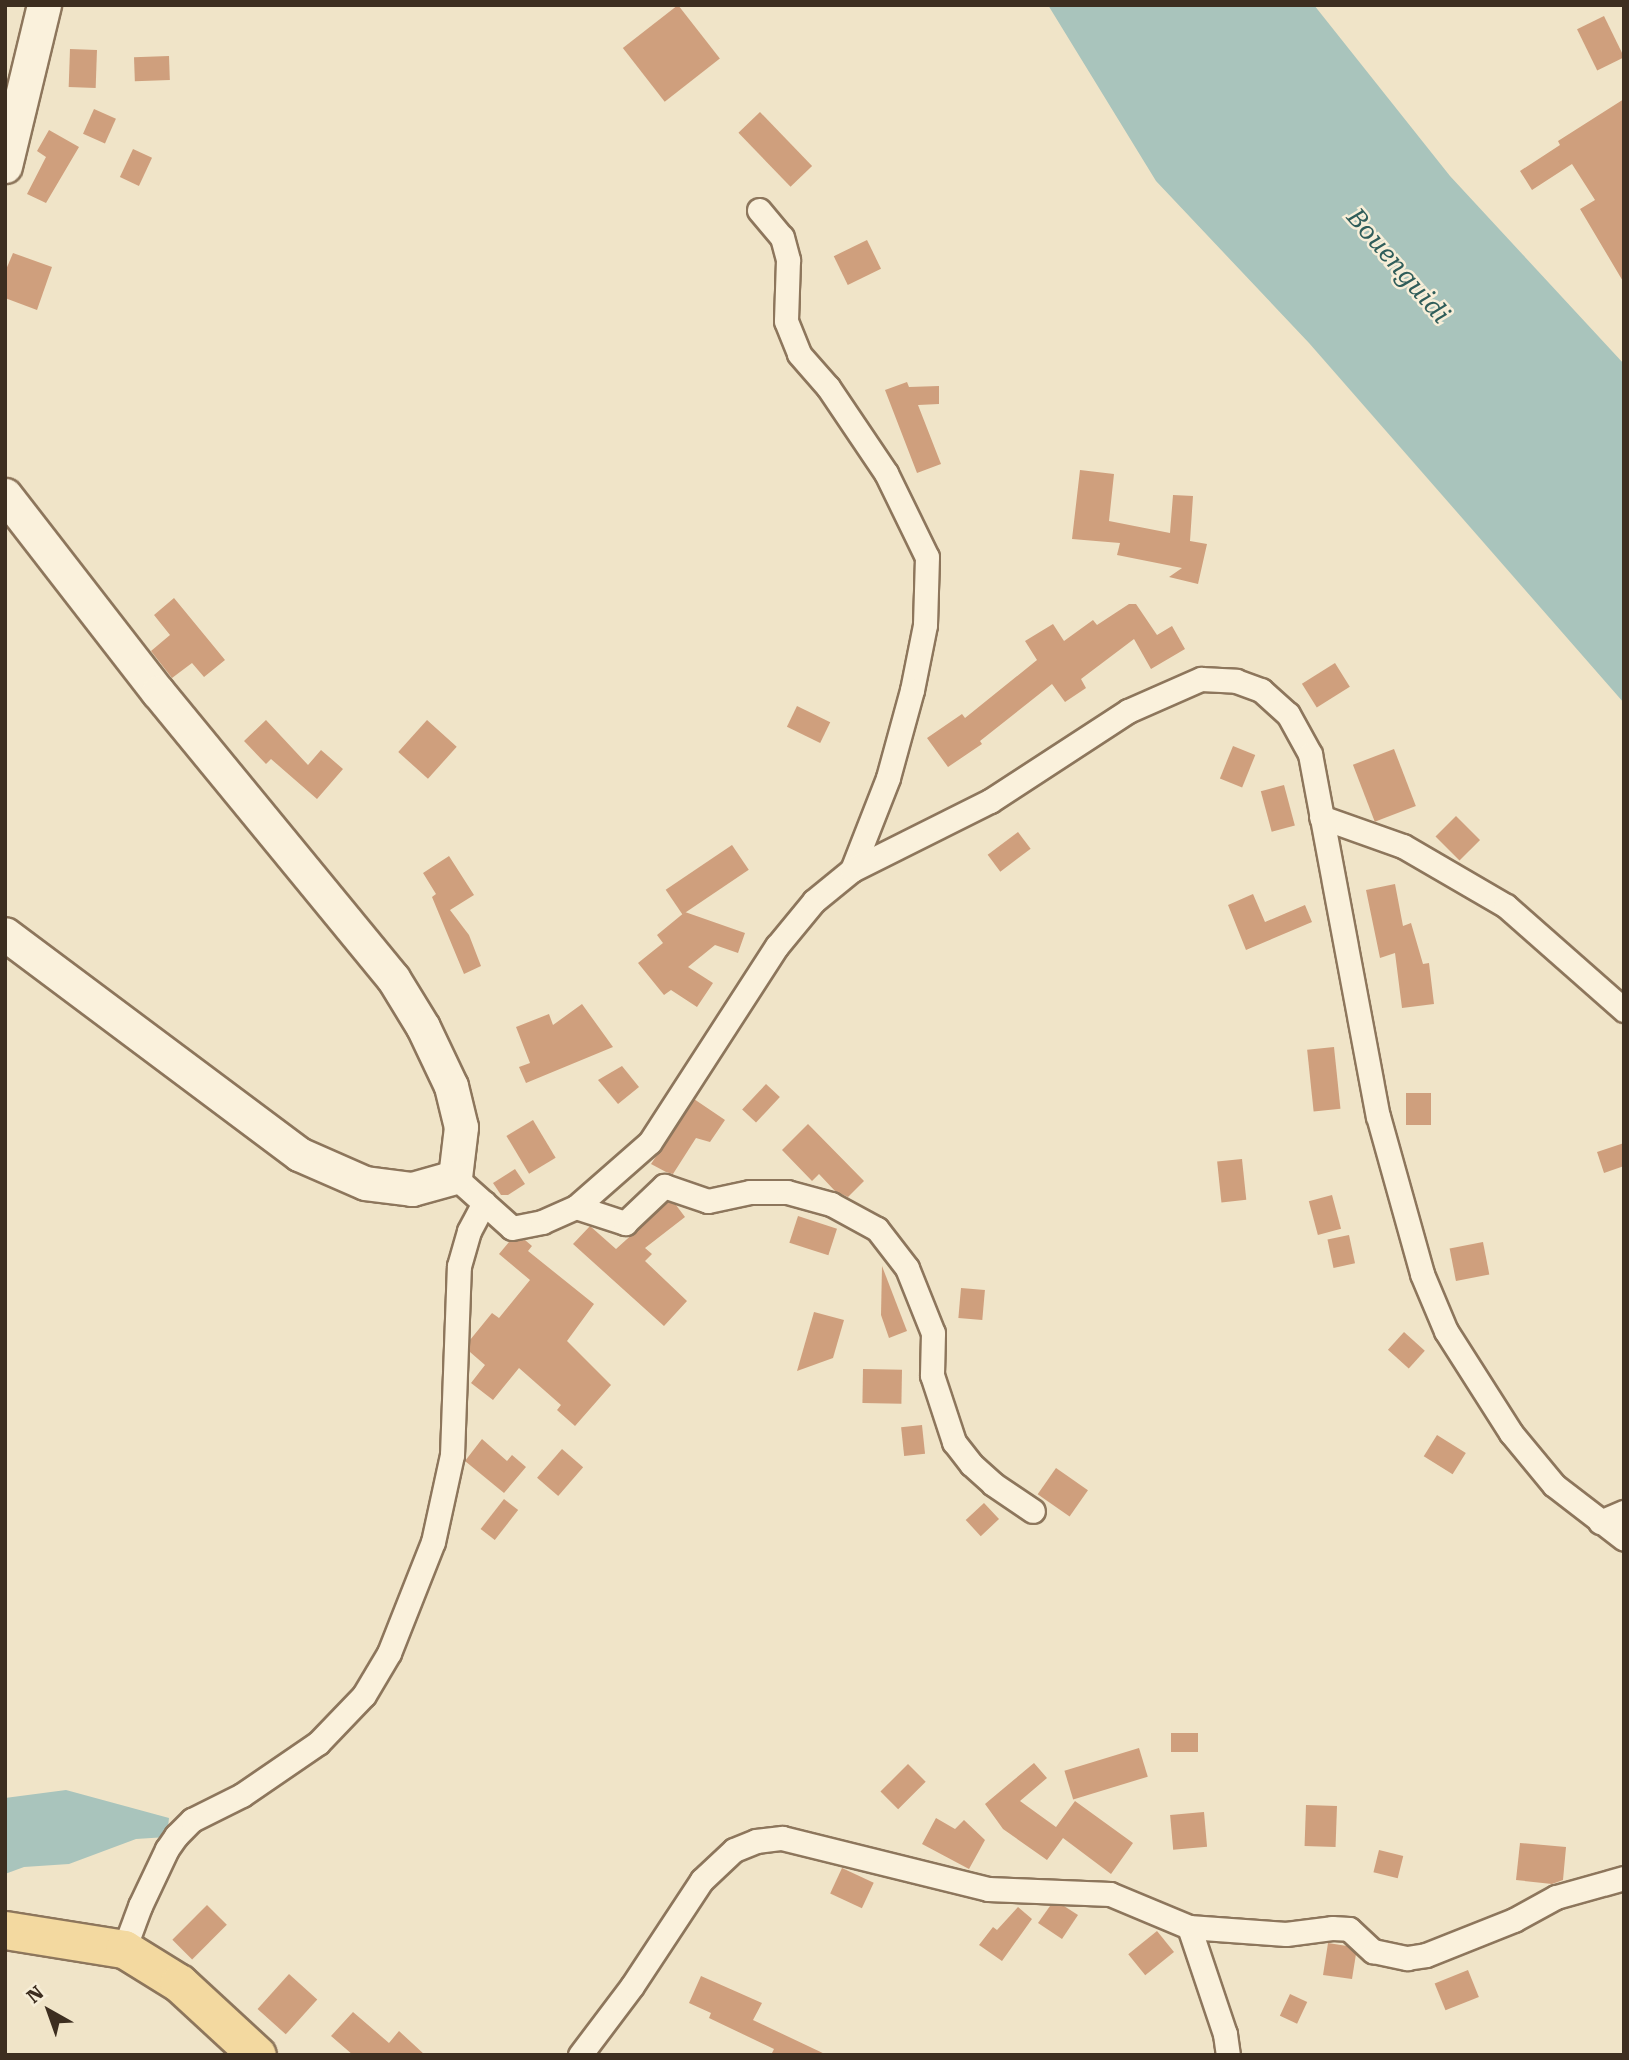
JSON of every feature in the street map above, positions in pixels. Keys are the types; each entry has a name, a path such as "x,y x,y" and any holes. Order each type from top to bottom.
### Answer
{"main road":[{"path":"5,166 44,5"},
{"path":"5,495 158,692 393,978 423,1027 451,1086 461,1127 455,1177 412,1189 365,1183 299,1154 209,1084 5,934"},
{"path":"5,1930 124,1949 179,1983 257,2055"}],"street":[{"path":"759,210 782,237 788,260 786,321 799,355 828,387 886,473 902,513 927,557 925,625 912,690 888,778 852,870"},
{"path":"455,1177 512,1228 542,1222 576,1207 650,1142 777,946 814,901 852,870 990,801 1128,710 1201,679 1236,681 1261,690 1289,714 1310,754 1377,1116 1422,1274 1446,1331 1511,1433 1554,1485 1624,1539"},
{"path":"1321,817 1403,846 1506,906 1624,1010"},
{"path":"576,1207 625,1223 664,1186 708,1201 750,1192 787,1192 831,1204 877,1229 907,1268 933,1334 932,1375 954,1441 971,1464 993,1484 1033,1511"},
{"path":"124,1949 166,1849 176,1836 192,1820 242,1795 317,1743 364,1695 389,1653 436,1530 452,1455 459,1266 470,1231 484,1203"},
{"path":"1600,1522 1624,1513"},
{"path":"580,2055 632,1986 702,1880 734,1850 756,1841 782,1838 988,1889 1110,1894 1189,1927 1286,1934 1332,1928 1349,1929 1373,1951 1386,1956 1407,1958 1426,1955 1514,1920 1556,1897 1624,1878"},
{"path":"1189,1927 1225,2034 1228,2055"}],"water":[{"name":"Bouenguidi","path":"1048,5 1314,5 1450,176 1624,364 1624,703 1309,343 1156,181"},
{"path":"66,1790 169,1818 167,1837 136,1839 69,1864 24,1867 5,1874 5,1798"}],"building":[{"path":"678,5 720,59 665,102 623,48"},
{"path":"1604,16 1624,57 1597,70 1577,29"},
{"path":"70,49 97,50 96,88 69,87"},
{"path":"169,56 170,80 135,81 134,57"},
{"path":"1624,99 1624,283 1580,209 1595,200 1572,164 1532,190 1520,171 1560,145 1558,141"},
{"path":"94,109 116,119 105,143 83,134"},
{"path":"760,112 812,166 791,187 738,133"},
{"path":"49,130 79,147 46,203 27,194 46,157 37,151"},
{"path":"133,149 152,158 139,186 120,177"},
{"path":"867,240 881,269 848,285 834,256"},
{"path":"13,253 52,267 37,310 5,298 5,272"},
{"path":"907,382 909,387 939,386 939,404 918,405 941,464 917,473 885,390"},
{"path":"1080,470 1114,474 1109,521 1170,533 1173,495 1193,496 1190,541 1207,544 1198,584 1169,577 1182,568 1117,555 1120,543 1072,539"},
{"path":"174,598 225,660 204,677 192,663 172,678 151,651 170,635 154,615"},
{"path":"1129,604 1136,604 1157,635 1172,626 1185,649 1151,669 1134,639 1081,679 1086,688 1065,702 1052,684 980,741 982,744 948,767 927,738 962,714 965,718 1037,660 1025,641 1053,624 1064,641 1093,620 1097,625"},
{"path":"1335,663 1350,687 1317,707 1302,684"},
{"path":"797,706 830,722 820,743 787,727"},
{"path":"266,720 308,765 321,750 343,769 317,799 271,759 266,764 244,741"},
{"path":"427,720 457,747 428,779 398,752"},
{"path":"1233,746 1255,755 1242,787 1220,778"},
{"path":"1394,749 1416,806 1375,822 1353,765"},
{"path":"1284,785 1295,826 1272,832 1261,791"},
{"path":"1456,816 1480,840 1460,861 1435,837"},
{"path":"1018,832 1031,849 1000,872 988,855"},
{"path":"732,845 749,870 682,915 666,890"},
{"path":"449,856 474,895 450,910 469,935 481,966 464,974 432,897 436,894 423,873"},
{"path":"1395,884 1403,926 1411,923 1423,964 1429,963 1434,1004 1402,1008 1395,953 1380,958 1366,890"},
{"path":"1253,894 1265,922 1305,905 1312,922 1246,950 1228,905"},
{"path":"685,912 745,933 738,953 715,945 688,967 713,983 697,1007 671,990 664,995 638,963 663,943 657,935"},
{"path":"582,1004 613,1047 526,1083 519,1067 530,1063 516,1027 549,1014 553,1025"},
{"path":"1334,1047 1340,1109 1314,1111 1307,1050"},
{"path":"622,1066 639,1087 618,1104 598,1080"},
{"path":"766,1084 780,1097 756,1123 742,1110"},
{"path":"1406,1093 1431,1093 1431,1125 1406,1125"},
{"path":"694,1099 725,1120 710,1142 696,1138 673,1174 666,1172 651,1164"},
{"path":"533,1120 556,1158 529,1174 506,1136"},
{"path":"808,1124 864,1181 848,1197 835,1191 819,1174 812,1181 782,1150"},
{"path":"1624,1143 1624,1166 1604,1173 1597,1152"},
{"path":"1242,1159 1246,1200 1221,1202 1217,1162"},
{"path":"515,1169 525,1184 508,1195 501,1195 493,1183"},
{"path":"1332,1195 1341,1229 1318,1235 1309,1201"},
{"path":"668,1202 676,1205 685,1217 645,1248 652,1254 645,1261 687,1301 664,1326 573,1244 590,1226 616,1249"},
{"path":"798,1216 837,1229 828,1255 789,1243"},
{"path":"1349,1235 1355,1263 1334,1268 1327,1240"},
{"path":"525,1240 532,1246 528,1251 594,1304 567,1341 611,1385 575,1426 557,1410 561,1405 519,1368 493,1400 471,1383 485,1365 470,1352 470,1340 492,1313 499,1318 530,1280 499,1254 509,1242"},
{"path":"1483,1242 1489,1274 1456,1281 1450,1248"},
{"path":"882,1266 907,1331 889,1338 881,1315"},
{"path":"961,1288 985,1290 982,1320 958,1318"},
{"path":"814,1312 844,1320 833,1358 797,1371"},
{"path":"1404,1332 1425,1351 1409,1369 1388,1350"},
{"path":"863,1369 902,1370 901,1404 862,1403"},
{"path":"922,1425 925,1454 904,1456 901,1427"},
{"path":"1437,1435 1466,1453 1453,1474 1424,1456"},
{"path":"482,1439 507,1461 512,1455 526,1467 504,1493 465,1461"},
{"path":"562,1449 583,1467 558,1496 537,1478"},
{"path":"1056,1468 1088,1490 1070,1517 1038,1494"},
{"path":"504,1499 518,1510 495,1540 481,1529"},
{"path":"984,1503 999,1519 981,1536 966,1520"},
{"path":"1171,1733 1198,1733 1198,1752 1171,1752"},
{"path":"1139,1748 1148,1777 1073,1799 1064,1771"},
{"path":"1034,1763 1047,1778 1020,1801 1056,1827 1075,1801 1133,1843 1111,1874 1063,1838 1047,1860 1003,1829 985,1804"},
{"path":"908,1764 926,1782 898,1809 880,1792"},
{"path":"1306,1805 1337,1806 1336,1847 1305,1846"},
{"path":"1204,1812 1207,1847 1173,1850 1170,1815"},
{"path":"936,1818 955,1829 964,1820 985,1840 969,1869 922,1844"},
{"path":"1520,1843 1566,1847 1563,1880 1552,1884 1516,1880"},
{"path":"1379,1850 1403,1856 1398,1878 1373,1872"},
{"path":"842,1868 874,1883 862,1908 830,1893"},
{"path":"207,1905 227,1925 192,1959 172,1940"},
{"path":"1050,1906 1064,1906 1078,1915 1062,1939 1038,1923"},
{"path":"1018,1907 1032,1919 1002,1961 979,1945 993,1927 997,1930"},
{"path":"1157,1931 1174,1952 1145,1975 1128,1954"},
{"path":"1328,1943 1347,1946 1356,1954 1352,1979 1323,1975"},
{"path":"1468,1970 1479,1997 1445,2010 1435,1983"},
{"path":"289,1974 317,1999 286,2034 258,2009"},
{"path":"701,1976 762,2003 753,2020 827,2055 771,2055 774,2049 709,2018 711,2013 689,2003"},
{"path":"1290,1994 1307,2002 1297,2024 1280,2016"},
{"path":"353,2012 389,2043 399,2031 425,2055 353,2055 331,2036"}]}
